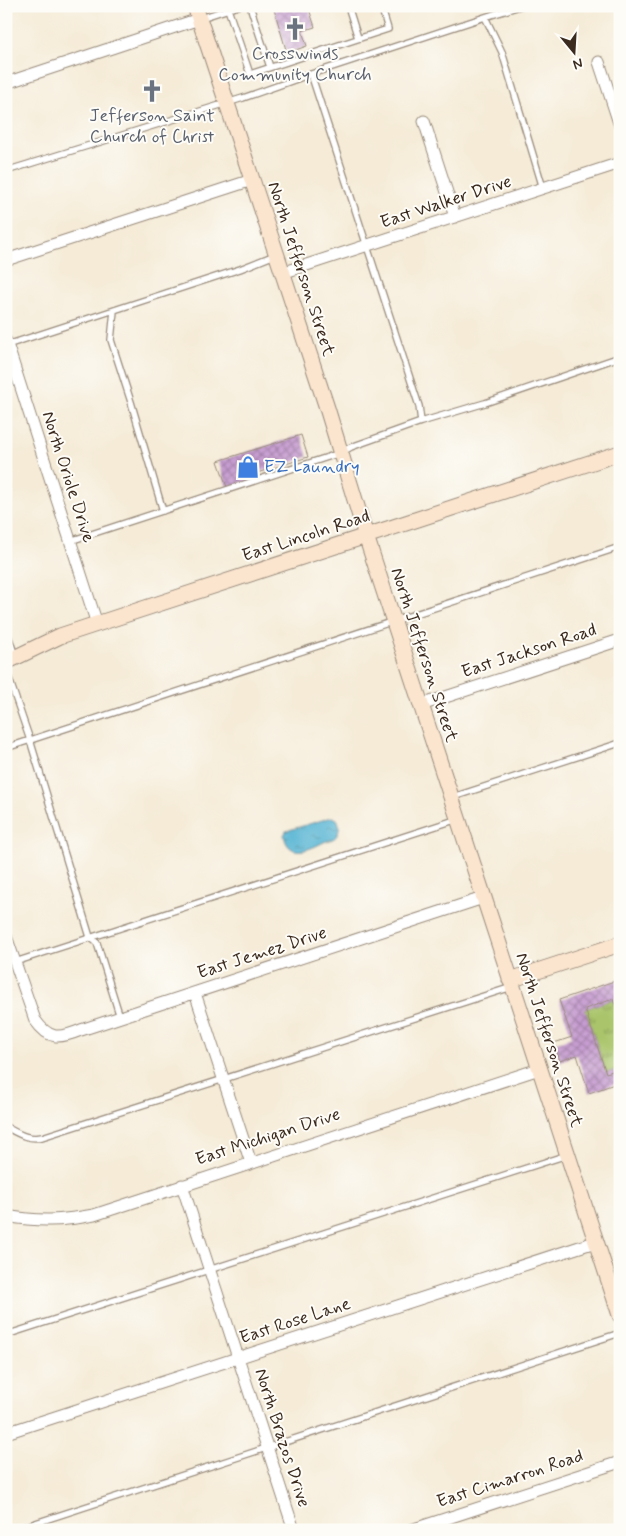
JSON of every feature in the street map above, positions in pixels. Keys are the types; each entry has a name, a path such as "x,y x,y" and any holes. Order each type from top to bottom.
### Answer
{"street":[{"path":"6,83 197,12"},
{"name":"North Jefferson Street","path":"197,12 483,898 619,1312"},
{"path":"599,62 620,126"},
{"path":"424,121 455,218"},
{"name":"East Walker Drive","path":"282,273 620,163"},
{"path":"6,260 252,180"},
{"name":"North Oriole Drive","path":"7,343 97,624"},
{"name":"East Lincoln Road","path":"9,663 60,636 620,453"},
{"name":"East Jackson Road","path":"421,705 620,640"},
{"name":"East Jemez Drive","path":"15,962 35,1020 42,1030 52,1036 66,1036 483,898"},
{"path":"6,936 15,962"},
{"path":"511,984 620,944"},
{"path":"195,993 251,1163"},
{"name":"East Michigan Drive","path":"6,1216 41,1221 94,1215 539,1069"},
{"name":"North Brazos Drive","path":"182,1185 294,1530"},
{"name":"East Rose Lane","path":"6,1433 595,1242"},
{"name":"East Cimarron Road","path":"411,1530 620,1462"}],"lane":[{"path":"197,12 228,9 238,6"},
{"path":"250,6 270,67"},
{"path":"348,6 358,38"},
{"path":"228,9 250,74 388,29 381,6"},
{"path":"6,171 227,103 520,6"},
{"path":"485,17 502,52 543,188"},
{"path":"311,74 419,406 421,422"},
{"path":"7,343 114,311 184,286 240,269 276,254"},
{"path":"114,311 111,340 163,511"},
{"path":"70,541 340,453 351,446 421,422 485,403 620,357"},
{"path":"6,748 620,547"},
{"path":"6,629 9,663 30,740 90,937 97,943 120,1017"},
{"path":"451,798 620,743"},
{"path":"15,962 458,819"},
{"path":"6,1127 27,1138 42,1137 511,984"},
{"path":"6,1335 567,1155"},
{"path":"14,1530 620,1333"}],"green space":[{"path":"613,999 620,1020 620,1069 606,1073 585,1009"}],"water":[{"path":"332,817 337,819 339,823 339,831 333,839 300,851 294,850 286,843 284,835 286,831"}],"building":[{"name":"Crosswinds Community Church","path":"273,6 308,6 315,27 302,31 307,46 287,53"},
{"name":"EZ Laundry","path":"301,435 308,457 257,473 259,480 228,490 218,461"},
{"path":"620,979 620,1019 613,999 585,1009 606,1073 620,1069 620,1082 589,1093 577,1055 560,1061 554,1043 572,1037 559,1000"}],"place":[{"name":"Crosswinds Community Church","path":"295,29"},
{"name":"Jefferson Saint Church of Christ","path":"152,91"},
{"name":"EZ Laundry","path":"248,467"}]}
